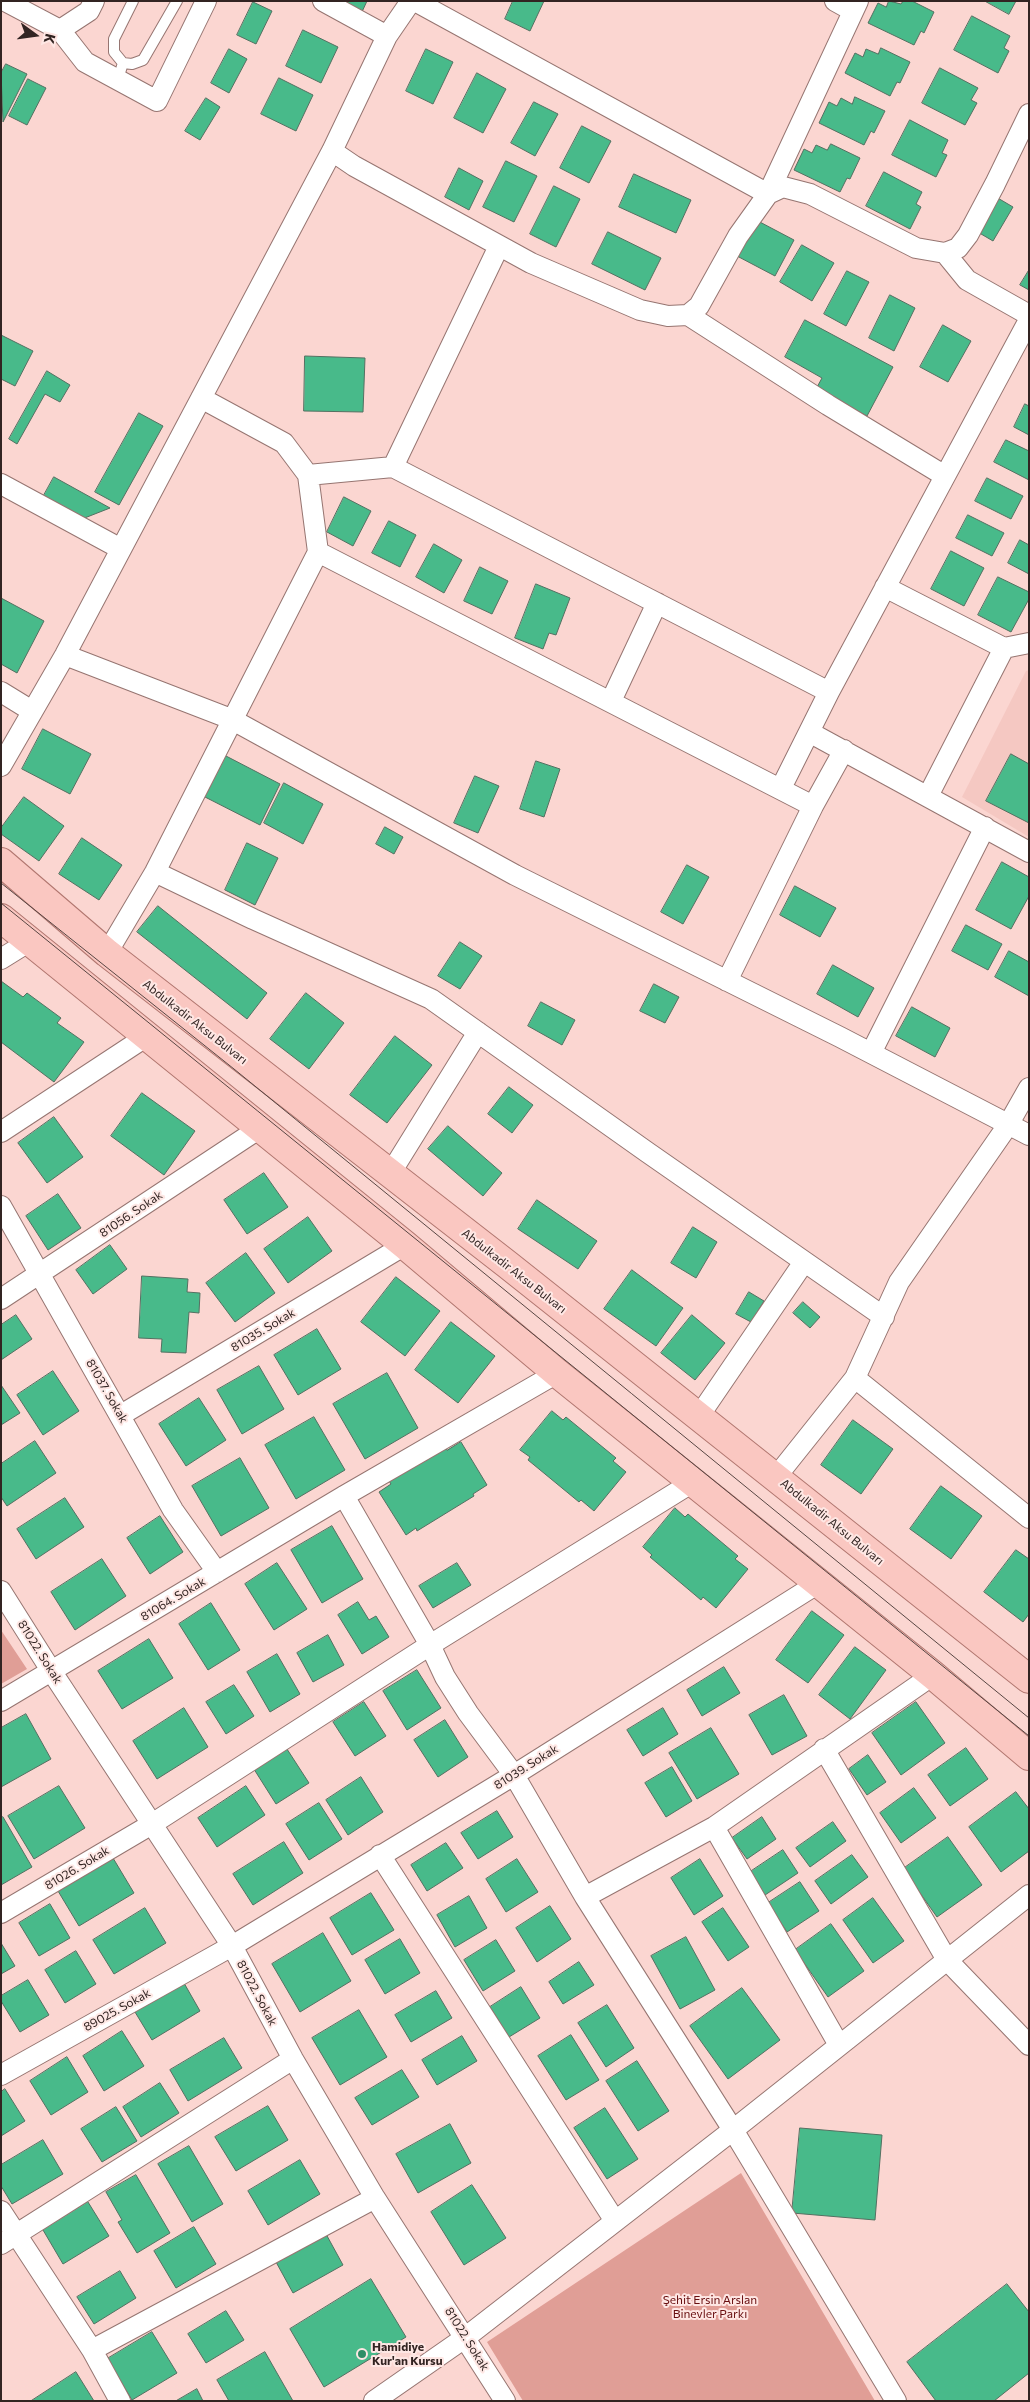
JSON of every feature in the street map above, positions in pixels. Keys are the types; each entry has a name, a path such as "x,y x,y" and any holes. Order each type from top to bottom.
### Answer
{"main road":[{"name":"Abdulkadir Aksu Bulvarı","path":"1,862 107,953 699,1416 1029,1679"},
{"path":"1,918 405,1245 557,1373 817,1584 933,1675 1029,1756"}],"street":[{"path":"5,1 60,30 85,62 121,71 157,100 206,1"},
{"path":"60,30 89,11 94,1"},
{"path":"323,1 387,36"},
{"path":"1,766 65,655 332,151 387,36 413,1 768,194"},
{"path":"688,316 703,300 738,236 768,194 855,6 835,1"},
{"path":"768,194 783,187 797,189 916,248 945,252 958,248 968,235 1029,114"},
{"path":"332,151 354,166 531,263 640,310 668,316 688,316 828,405 945,476"},
{"path":"393,467 499,246"},
{"path":"945,252 967,280 1029,314"},
{"path":"782,788 828,692 1029,320"},
{"path":"107,953 155,872 318,552 308,475 284,443 201,398"},
{"path":"308,475 393,467 828,692"},
{"path":"1,484 121,549"},
{"path":"318,552 782,788 813,806"},
{"path":"885,587 1004,648 1029,642"},
{"path":"611,701 656,603"},
{"path":"928,796 1004,648"},
{"path":"65,655 231,720 515,875 871,1053 1029,1135"},
{"path":"1,692 32,711"},
{"path":"809,732 1029,852"},
{"path":"727,981 813,806 844,750"},
{"path":"871,1053 985,828"},
{"path":"155,872 253,919 431,999 884,1317"},
{"path":"1,959 30,941"},
{"path":"390,1174 478,1032"},
{"path":"1,1132 147,1036"},
{"path":"776,1477 855,1378 899,1282 1008,1125 1029,1088"},
{"name":"81056. Sokak","path":"1,1299 260,1128"},
{"name":"81037. Sokak","path":"1,1206 121,1415 173,1510 217,1572"},
{"name":"81035. Sokak","path":"121,1415 405,1245"},
{"path":"699,1416 804,1262"},
{"name":"81064. Sokak","path":"1,1701 344,1496 557,1373"},
{"path":"855,1378 1027,1512"},
{"path":"152,1824 430,1645 693,1482"},
{"path":"344,1496 430,1645 445,1676 468,1713 514,1775 585,1897 733,2130 896,2401"},
{"name":"81039. Sokak","path":"232,1946 380,1854 514,1775 817,1584"},
{"name":"81022. Sokak","path":"1,1591 232,1946 293,2060 375,2198 466,2337 505,2401"},
{"path":"585,1897 714,1826 933,1675"},
{"path":"824,1749 947,1960 1029,2045"},
{"name":"81026. Sokak","path":"1,1913 152,1824"},
{"path":"714,1826 839,2045"},
{"path":"380,1854 615,2221"},
{"path":"374,2401 466,2337 733,2130 1029,1895"},
{"name":"89025. Sokak","path":"1,2075 232,1946"},
{"path":"9,2239 293,2060"},
{"path":"92,2350 375,2198"},
{"path":"1,2211 9,2239 92,2350 120,2401"}],"lane":[{"path":"133,1 114,40 114,52 121,71 143,60 177,1"}],"shaded area":[{"path":"1029,670 1029,837 962,797 1026,671"}],"green space":[{"path":"1,1630 27,1669 1,1684"},
{"name":"Şehit Ersin Arslan Binevler Parkı","path":"741,2173 875,2401 523,2401 487,2342"}],"building":[{"path":"334,1 367,1 361,14"},
{"path":"513,1 544,1 530,31 505,19"},
{"path":"889,1 901,4 903,1 912,1 934,12 924,33 921,31 914,45 868,23 878,3 886,7"},
{"path":"985,1 1016,1 1009,14"},
{"path":"253,2 272,11 256,44 237,35"},
{"path":"972,16 1010,36 1004,48 1009,51 998,73 954,50"},
{"path":"303,30 338,47 321,83 286,66"},
{"path":"881,48 910,62 900,83 897,82 890,96 845,73 855,53 863,57 866,49 878,54"},
{"path":"229,49 247,59 229,93 211,83"},
{"path":"426,49 453,62 433,104 406,91"},
{"path":"6,64 27,74 3,122 1,73"},
{"path":"940,68 978,88 971,100 977,103 965,125 922,103"},
{"path":"477,73 506,89 483,133 454,118"},
{"path":"279,78 313,95 296,131 261,114"},
{"path":"28,79 46,88 27,125 9,116"},
{"path":"855,97 885,111 874,133 871,131 864,145 819,123 829,102 837,106 841,98 852,104"},
{"path":"206,98 220,107 200,140 185,131"},
{"path":"534,102 558,114 535,156 511,143"},
{"path":"910,120 948,140 942,153 947,155 936,177 892,155"},
{"path":"582,126 611,141 589,183 560,168"},
{"path":"831,144 860,158 850,179 847,178 840,192 794,170 804,149 812,153 816,145 827,150"},
{"path":"506,161 537,176 514,222 483,207"},
{"path":"459,168 483,181 469,210 445,197"},
{"path":"884,172 922,192 916,204 921,207 910,229 866,206"},
{"path":"634,174 691,200 676,233 619,207"},
{"path":"554,186 580,199 556,247 530,234"},
{"path":"996,197 1013,207 993,241 976,231"},
{"path":"756,220 794,240 775,276 737,256"},
{"path":"608,232 661,258 645,290 592,264"},
{"path":"802,245 834,263 812,301 780,282"},
{"path":"1029,270 1029,290 1020,285"},
{"path":"847,271 869,282 846,326 824,314"},
{"path":"890,295 915,308 894,351 869,338"},
{"path":"805,320 893,367 867,416 816,389 822,378 785,357"},
{"path":"943,325 971,341 948,382 920,367"},
{"path":"1,335 33,351 15,386 1,379"},
{"path":"305,356 365,358 363,412 304,411"},
{"path":"47,371 70,385 60,402 45,394 17,444 9,439"},
{"path":"1025,404 1029,406 1029,435 1014,427"},
{"path":"139,413 163,426 119,505 95,492"},
{"path":"1006,440 1029,451 1029,480 994,462"},
{"path":"54,477 110,508 82,519 43,497"},
{"path":"987,478 1023,496 1011,519 975,501"},
{"path":"344,497 371,511 353,546 327,532"},
{"path":"968,515 1004,533 992,556 956,538"},
{"path":"389,521 416,535 400,567 372,553"},
{"path":"1020,540 1029,545 1029,574 1008,563"},
{"path":"434,544 462,560 444,593 416,577"},
{"path":"951,551 984,568 964,606 931,589"},
{"path":"480,567 508,581 492,614 464,601"},
{"path":"998,577 1029,592 1029,599 1011,632 978,615"},
{"path":"536,584 570,598 556,635 549,633 543,649 515,638"},
{"path":"1,598 44,621 17,673 1,664"},
{"path":"43,729 91,754 70,794 22,769"},
{"path":"1011,754 1029,764 1029,823 986,801"},
{"path":"226,756 280,784 260,825 205,797"},
{"path":"536,761 560,769 544,817 520,809"},
{"path":"475,776 499,786 478,833 454,823"},
{"path":"284,783 323,804 303,844 264,823"},
{"path":"24,797 64,826 39,861 1,834 1,828"},
{"path":"385,827 403,837 394,854 376,844"},
{"path":"82,838 122,865 99,900 59,874"},
{"path":"247,843 278,858 255,905 225,890"},
{"path":"1002,862 1029,877 1029,896 1011,929 976,910"},
{"path":"687,865 709,877 683,924 661,912"},
{"path":"795,886 836,908 820,937 780,915"},
{"path":"158,906 267,993 247,1019 137,932"},
{"path":"966,925 1002,944 988,970 952,951"},
{"path":"460,942 482,956 460,989 438,976"},
{"path":"1009,951 1029,962 1029,996 995,977"},
{"path":"833,965 874,988 858,1017 817,994"},
{"path":"1,981 23,997 27,993 61,1018 57,1023 84,1042 54,1082 1,1042"},
{"path":"654,984 679,997 665,1023 640,1011"},
{"path":"306,993 344,1023 309,1069 270,1039"},
{"path":"541,1002 575,1020 562,1045 528,1026"},
{"path":"912,1007 950,1028 935,1057 896,1036"},
{"path":"395,1036 432,1065 387,1123 350,1095"},
{"path":"509,1087 533,1105 512,1133 488,1114"},
{"path":"142,1093 195,1131 164,1175 111,1136"},
{"path":"54,1117 83,1157 47,1183 18,1143"},
{"path":"448,1126 502,1173 483,1196 428,1149"},
{"path":"264,1173 288,1207 247,1234 224,1200"},
{"path":"58,1194 81,1228 48,1250 26,1216"},
{"path":"537,1200 597,1241 578,1269 518,1229"},
{"path":"308,1217 332,1251 288,1283 264,1249"},
{"path":"693,1227 717,1242 696,1278 671,1263"},
{"path":"110,1245 127,1269 93,1294 76,1270"},
{"path":"246,1253 275,1293 235,1322 206,1283"},
{"path":"632,1270 683,1308 656,1346 604,1309"},
{"path":"142,1276 188,1279 187,1292 200,1293 199,1313 189,1312 186,1353 161,1352 162,1339 139,1338"},
{"path":"396,1277 440,1311 405,1356 361,1322"},
{"path":"749,1292 764,1301 751,1322 736,1314"},
{"path":"803,1302 820,1317 810,1328 793,1313"},
{"path":"16,1315 32,1339 1,1360 1,1325"},
{"path":"692,1315 725,1343 695,1380 661,1353"},
{"path":"451,1322 495,1356 458,1403 415,1370"},
{"path":"317,1329 341,1369 298,1395 274,1355"},
{"path":"259,1366 284,1409 242,1434 217,1390"},
{"path":"53,1371 79,1411 43,1435 17,1395"},
{"path":"387,1373 418,1428 365,1459 333,1404"},
{"path":"1,1385 20,1413 1,1425"},
{"path":"199,1398 226,1440 186,1466 159,1424"},
{"path":"552,1411 563,1420 566,1417 616,1458 613,1461 626,1472 594,1511 581,1500 579,1502 528,1460 530,1457 520,1450"},
{"path":"314,1417 345,1470 296,1499 265,1445"},
{"path":"853,1420 893,1449 861,1494 821,1465"},
{"path":"35,1441 56,1473 7,1506 1,1497 1,1464"},
{"path":"461,1442 487,1485 473,1494 474,1496 417,1531 416,1528 406,1535 379,1492 391,1484 389,1481 445,1447 447,1450"},
{"path":"240,1458 269,1508 221,1536 192,1486"},
{"path":"941,1486 982,1516 951,1559 910,1529"},
{"path":"65,1498 84,1527 36,1559 17,1529"},
{"path":"675,1508 685,1517 688,1514 738,1556 735,1559 748,1569 716,1608 703,1597 701,1600 650,1557 652,1555 643,1547"},
{"path":"160,1516 183,1552 150,1574 127,1538"},
{"path":"332,1526 363,1579 322,1603 291,1550"},
{"path":"1016,1550 1029,1559 1029,1614 1023,1622 984,1592"},
{"path":"102,1559 126,1596 75,1630 51,1592"},
{"path":"277,1563 307,1609 274,1630 245,1584"},
{"path":"457,1563 471,1585 433,1608 419,1586"},
{"path":"358,1602 369,1620 376,1616 389,1637 362,1654 338,1615"},
{"path":"211,1603 240,1650 208,1670 179,1624"},
{"path":"812,1611 844,1635 808,1683 776,1660"},
{"path":"328,1635 344,1665 313,1682 297,1653"},
{"path":"149,1639 173,1678 122,1709 98,1671"},
{"path":"855,1647 886,1670 850,1719 819,1695"},
{"path":"277,1654 300,1694 270,1712 247,1672"},
{"path":"724,1667 740,1693 702,1716 687,1690"},
{"path":"417,1670 441,1708 407,1730 383,1691"},
{"path":"234,1685 254,1716 226,1734 206,1702"},
{"path":"784,1695 807,1736 772,1755 749,1715"},
{"path":"364,1702 386,1736 355,1756 333,1722"},
{"path":"916,1702 945,1743 901,1775 872,1733"},
{"path":"184,1708 208,1747 157,1779 133,1741"},
{"path":"663,1708 678,1734 643,1756 627,1730"},
{"path":"26,1714 51,1759 1,1787 1,1728"},
{"path":"445,1720 468,1757 438,1777 414,1740"},
{"path":"711,1728 739,1774 697,1799 669,1753"},
{"path":"285,1746 309,1783 276,1804 252,1766"},
{"path":"966,1748 988,1779 950,1806 928,1775"},
{"path":"868,1755 886,1782 867,1795 849,1769"},
{"path":"672,1767 692,1801 666,1817 645,1783"},
{"path":"361,1777 383,1812 348,1835 326,1800"},
{"path":"59,1786 85,1828 34,1859 8,1816"},
{"path":"246,1786 265,1815 217,1847 198,1818"},
{"path":"914,1788 936,1818 901,1843 880,1813"},
{"path":"1016,1792 1029,1809 1029,1851 1001,1872 969,1827"},
{"path":"319,1803 342,1839 309,1860 286,1824"},
{"path":"497,1811 513,1837 478,1859 461,1833"},
{"path":"3,1817 32,1867 1,1885 1,1818"},
{"path":"762,1817 776,1839 747,1859 732,1838"},
{"path":"833,1822 846,1841 810,1867 796,1848"},
{"path":"948,1837 982,1885 937,1917 903,1869"},
{"path":"284,1842 303,1873 253,1905 233,1874"},
{"path":"446,1843 463,1868 427,1891 411,1865"},
{"path":"783,1850 798,1873 765,1895 750,1872"},
{"path":"852,1855 868,1877 831,1904 815,1881"},
{"path":"113,1858 134,1893 79,1926 58,1891"},
{"path":"517,1859 538,1892 506,1912 486,1879"},
{"path":"700,1859 723,1896 694,1915 671,1878"},
{"path":"800,1882 819,1911 787,1932 768,1903"},
{"path":"371,1893 394,1930 352,1955 330,1918"},
{"path":"469,1896 487,1928 455,1947 437,1915"},
{"path":"873,1898 904,1941 873,1963 843,1920"},
{"path":"50,1904 70,1938 39,1956 19,1923"},
{"path":"550,1906 571,1939 537,1962 516,1928"},
{"path":"145,1908 166,1943 114,1974 93,1940"},
{"path":"723,1908 749,1947 728,1961 702,1922"},
{"path":"831,1924 864,1971 828,1997 795,1950"},
{"path":"323,1933 351,1981 300,2012 272,1964"},
{"path":"686,1937 715,1990 680,2009 651,1956"},
{"path":"400,1939 420,1973 385,1994 365,1960"},
{"path":"496,1940 515,1971 483,1991 464,1960"},
{"path":"1,1943 15,1966 1,1974"},
{"path":"76,1951 96,1984 65,2003 45,1970"},
{"path":"579,1962 594,1985 563,2004 549,1982"},
{"path":"28,1980 49,2015 20,2032 1,2001 1,1996"},
{"path":"184,1983 200,2011 152,2040 135,2012"},
{"path":"521,1987 540,2018 509,2037 490,2007"},
{"path":"742,1988 780,2040 728,2079 690,2026"},
{"path":"436,1991 452,2018 411,2042 395,2015"},
{"path":"607,2005 634,2048 606,2067 578,2023"},
{"path":"359,2010 387,2057 340,2085 312,2038"},
{"path":"122,2031 144,2066 104,2091 83,2056"},
{"path":"571,2035 599,2080 566,2100 538,2056"},
{"path":"462,2036 477,2061 437,2085 422,2060"},
{"path":"224,2038 242,2068 188,2101 170,2070"},
{"path":"67,2057 88,2092 51,2115 30,2081"},
{"path":"637,2061 669,2111 638,2131 606,2081"},
{"path":"402,2070 419,2097 372,2125 355,2098"},
{"path":"160,2083 179,2113 141,2137 123,2107"},
{"path":"5,2089 25,2121 1,2136 1,2092"},
{"path":"268,2106 288,2140 236,2171 215,2137"},
{"path":"116,2107 137,2141 102,2162 81,2129"},
{"path":"605,2108 638,2159 607,2179 574,2128"},
{"path":"450,2124 471,2163 418,2193 396,2154"},
{"path":"800,2128 882,2135 875,2220 792,2213"},
{"path":"43,2140 63,2174 12,2204 1,2186 1,2165"},
{"path":"189,2146 223,2204 192,2222 158,2164"},
{"path":"300,2160 320,2194 268,2225 248,2191"},
{"path":"136,2175 170,2233 137,2253 118,2222 122,2220 106,2192"},
{"path":"472,2185 506,2238 464,2265 431,2212"},
{"path":"88,2202 109,2236 63,2264 43,2230"},
{"path":"194,2227 216,2264 176,2288 154,2251"},
{"path":"326,2234 343,2265 293,2293 276,2262"},
{"path":"120,2271 136,2298 94,2324 77,2297"},
{"path":"371,2279 406,2337 324,2387 290,2329"},
{"path":"1007,2284 1029,2312 1029,2373 994,2401 936,2401 907,2362"},
{"path":"226,2311 244,2340 206,2363 188,2334"},
{"path":"152,2332 177,2373 132,2400 107,2359"},
{"path":"265,2352 293,2401 229,2401 217,2380"},
{"path":"76,2372 94,2401 31,2401"},
{"path":"197,2389 203,2401 176,2401"}],"tram line":[{"path":"1,883 234,1069 1029,1718"},
{"path":"1,903 1029,1736"}],"place":[{"name":"Hamidiye Kur'an Kursu","path":"362,2354"}]}
